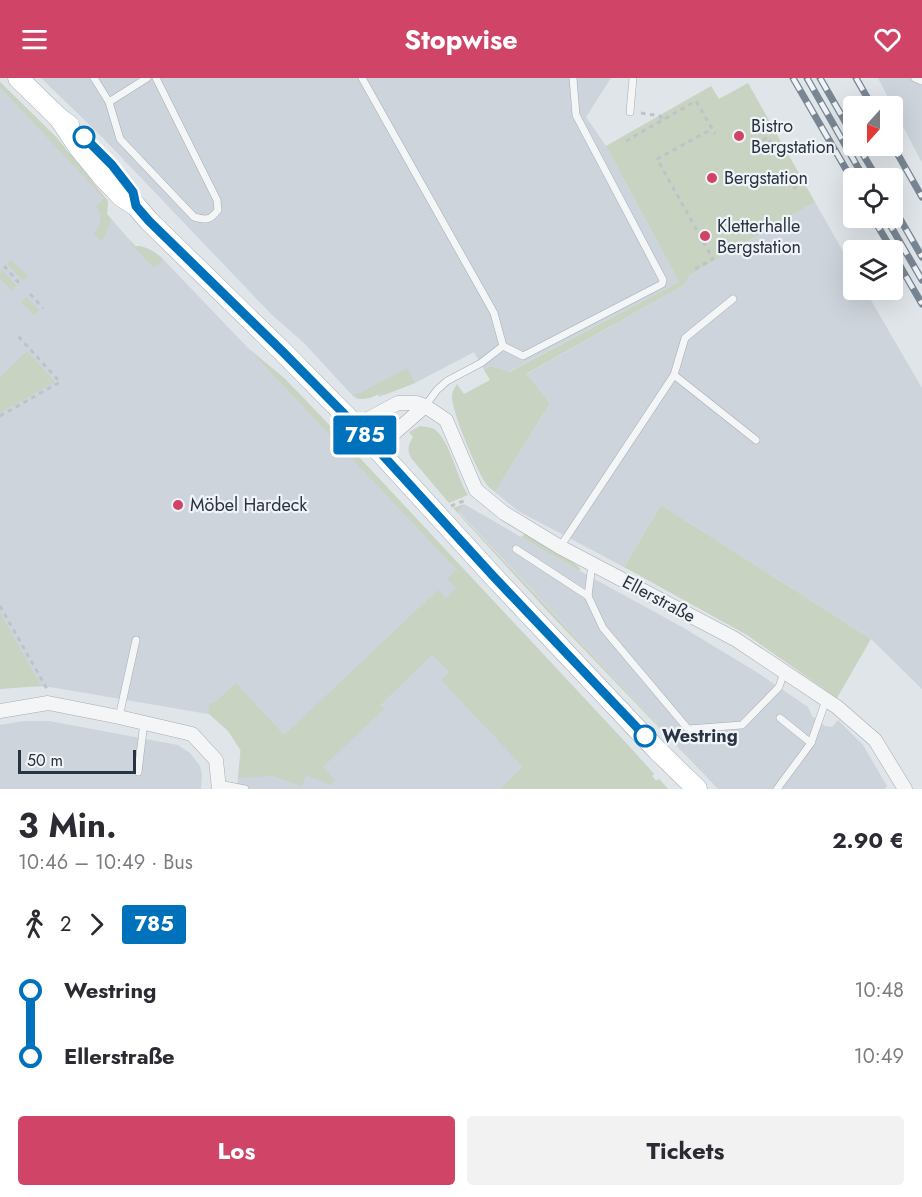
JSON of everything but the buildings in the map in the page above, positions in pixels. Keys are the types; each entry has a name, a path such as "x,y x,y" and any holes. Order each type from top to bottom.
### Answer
{"main road":[{"path":"18,78 59,118 79,148 122,197 136,206 357,427 494,577 657,750 697,789"}],"street":[{"path":"357,427 398,403 417,403 425,406 377,448"},
{"name":"Ellerstraße","path":"425,406 446,420 476,490 506,515 560,547 735,639 837,707 875,740 905,789"},
{"path":"0,711 48,702 192,734 216,760 219,786"}],"lane":[{"path":"94,78 109,102 120,139 194,217 204,220 213,217 218,210 217,200 156,78"},
{"path":"109,102 147,78"},
{"path":"362,78 494,313 503,346 523,356 662,284 663,280 576,115 573,78"},
{"path":"630,112 633,78"},
{"path":"915,78 922,81"},
{"path":"560,547 674,375 685,338 733,298"},
{"path":"425,406 447,381 481,363 503,346"},
{"path":"674,375 756,440"},
{"path":"516,549 588,596 603,628 688,729 742,725 779,687 784,672"},
{"path":"588,596 592,564"},
{"path":"119,717 136,640"},
{"path":"777,789 811,744 826,700"},
{"path":"780,718 811,744"},
{"path":"138,772 144,722"},
{"path":"219,786 245,789"}],"path":[{"path":"626,141 696,101 715,134"},
{"path":"630,112 660,116 663,120"},
{"path":"695,269 713,259 657,159 712,129"},
{"path":"763,140 768,137 780,158"},
{"path":"785,169 795,191"},
{"path":"4,266 20,284"},
{"path":"30,294 43,308"},
{"path":"0,416 60,382 18,336"},
{"path":"449,506 466,500"},
{"path":"0,606 47,689"}],"shaded area":[{"path":"41,78 611,78 586,117 606,146 679,282 508,372 490,366 484,370 474,352 415,383 379,397 378,394 370,398 357,399 305,344 271,314 102,137"},
{"path":"878,78 922,78 922,163 903,126 903,96 887,96"},
{"path":"0,82 56,137 108,201 107,214 135,246 151,250 160,256 248,348 284,378 627,744 654,774 652,776 656,781 659,779 668,789 237,789 243,720 50,687 26,686 0,689"},
{"path":"815,202 843,251 843,300 871,300 922,388 922,689 871,639 661,505 624,567 518,511 495,492 550,403 525,375 684,285 690,275"},
{"path":"464,504 682,627 755,671 808,707 812,716 825,726 832,727 838,720 863,745 887,786 885,789 718,789 458,511"},
{"path":"24,721 49,721 178,745 190,753 200,766 201,789 0,789 0,725"}],"green space":[{"path":"0,82 56,137 108,201 107,214 111,219 102,242 94,234 101,220 96,206 104,198 0,87"},
{"name":"Bergstation","path":"748,83 815,202 690,275 684,285 526,374 550,403 495,492 481,475 460,427 452,397 457,384 464,394 490,380 484,370 490,366 509,372 679,282 606,146 711,86 719,99"},
{"path":"131,241 135,246 150,250 163,259 154,268 131,244"},
{"path":"11,260 28,276 23,281 7,264"},
{"path":"1,269 17,286 12,291 0,279"},
{"path":"27,297 39,310 34,315 21,302"},
{"path":"250,350 284,378 315,410 627,744 654,774 652,776 656,781 659,779 668,789 500,789 523,767 441,680 449,672 432,655 380,705 384,709 323,767 335,780 331,785 306,775 302,786 273,776 238,778 241,751 228,731 208,713 210,703 214,703 236,683 284,735 438,590 446,598 456,588 447,579 457,570"},
{"path":"27,351 55,382 0,413 0,377"},
{"path":"407,368 415,383 384,395 383,393 364,399 352,395 362,392"},
{"path":"420,426 432,428 444,441 468,495 449,503 411,458 409,447 413,437 409,432"},
{"path":"464,504 458,512 718,789 552,616 453,508"},
{"path":"661,505 871,639 837,698 747,635 624,567"},
{"path":"525,534 574,563 580,571 521,537"},
{"path":"0,612 41,686 0,689"}],"railway":[{"path":"793,78 845,168"},
{"path":"807,78 858,168"},
{"path":"820,78 843,118"},
{"path":"856,78 866,96"},
{"path":"864,156 871,168"},
{"path":"899,156 922,197"},
{"path":"903,224 922,257"},
{"path":"879,228 886,240"},
{"path":"892,228 922,280"},
{"path":"903,271 922,304"}],"bus line":[{"name":"785","path":"84,137 112,165 133,192 136,206 149,221 384,455 494,577 645,736"}],"place":[{"name":"Bistro Bergstation","path":"739,136"},
{"name":"Bergstation","path":"712,178"},
{"name":"Kletterhalle Bergstation","path":"705,236"},
{"name":"Möbel Hardeck","path":"178,505"},
{"name":"Westring","path":"645,736"}]}
